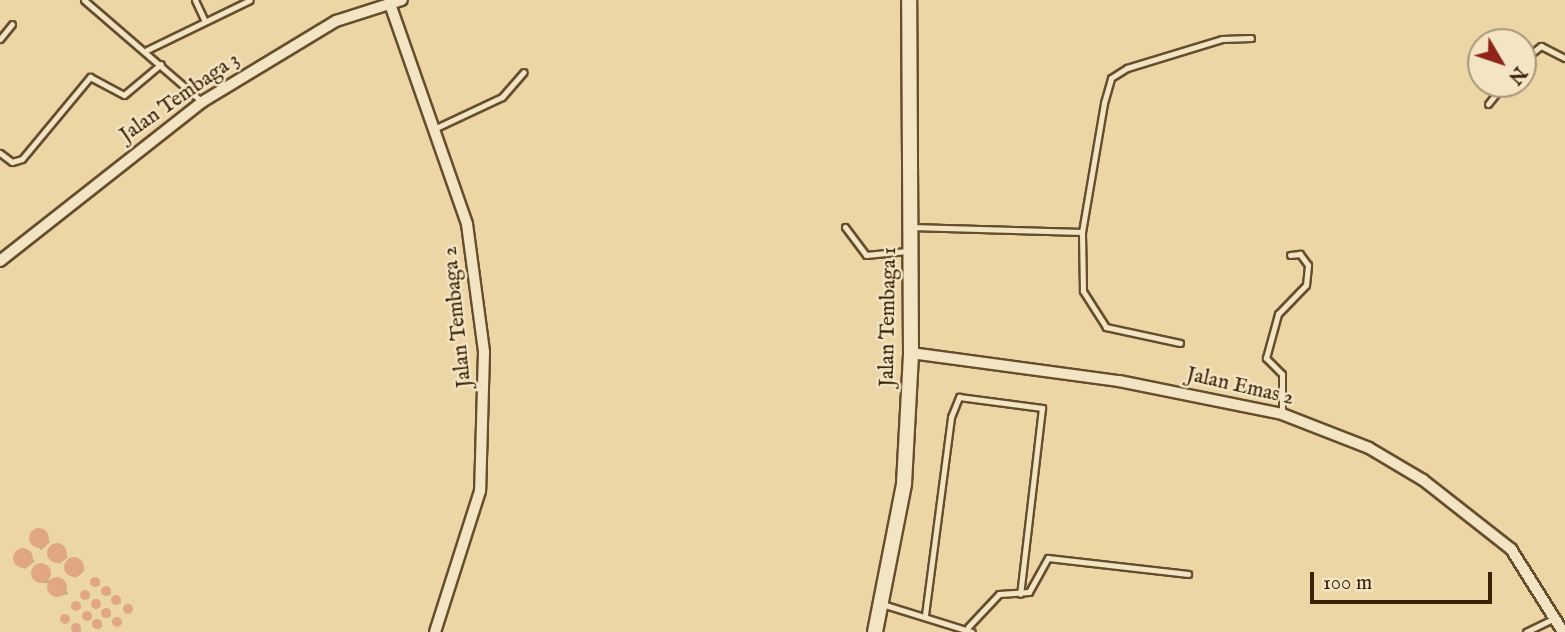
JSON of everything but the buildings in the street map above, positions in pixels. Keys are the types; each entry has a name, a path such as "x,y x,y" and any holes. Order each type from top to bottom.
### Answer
{"street":[{"name":"Jalan Tembaga 3","path":"0,261 202,102 336,21 402,0"},
{"name":"Jalan Tembaga 1","path":"875,632 883,604 904,484 911,353 909,0"},
{"name":"Jalan Tembaga 2","path":"390,4 436,128 475,268 486,422 480,491 435,632"},
{"name":"Jalan Emas 2","path":"911,353 1119,381 1282,414 1369,448 1485,525 1511,549 1563,632"}],"lane":[{"path":"84,0 146,50 202,102"},
{"path":"195,0 205,21"},
{"path":"146,50 250,0"},
{"path":"0,39 12,24"},
{"path":"1180,343 1107,327 1083,291 1082,232 1111,78 1222,38 1251,38"},
{"path":"1537,49 1541,46 1565,58"},
{"path":"0,153 12,162 22,159 90,78 124,95 161,64"},
{"path":"436,128 502,97 524,72"},
{"path":"1488,104 1493,98"},
{"path":"845,227 866,255 911,250"},
{"path":"911,227 1082,232"},
{"path":"1282,414 1282,374 1266,358 1278,314 1306,285 1308,265 1300,254 1290,255"},
{"path":"925,615 951,417 959,397 1042,408 1020,594"},
{"path":"883,604 970,630 999,594 1020,594 1032,589 1048,558 1188,574"},
{"path":"1526,632 1556,618"}]}
